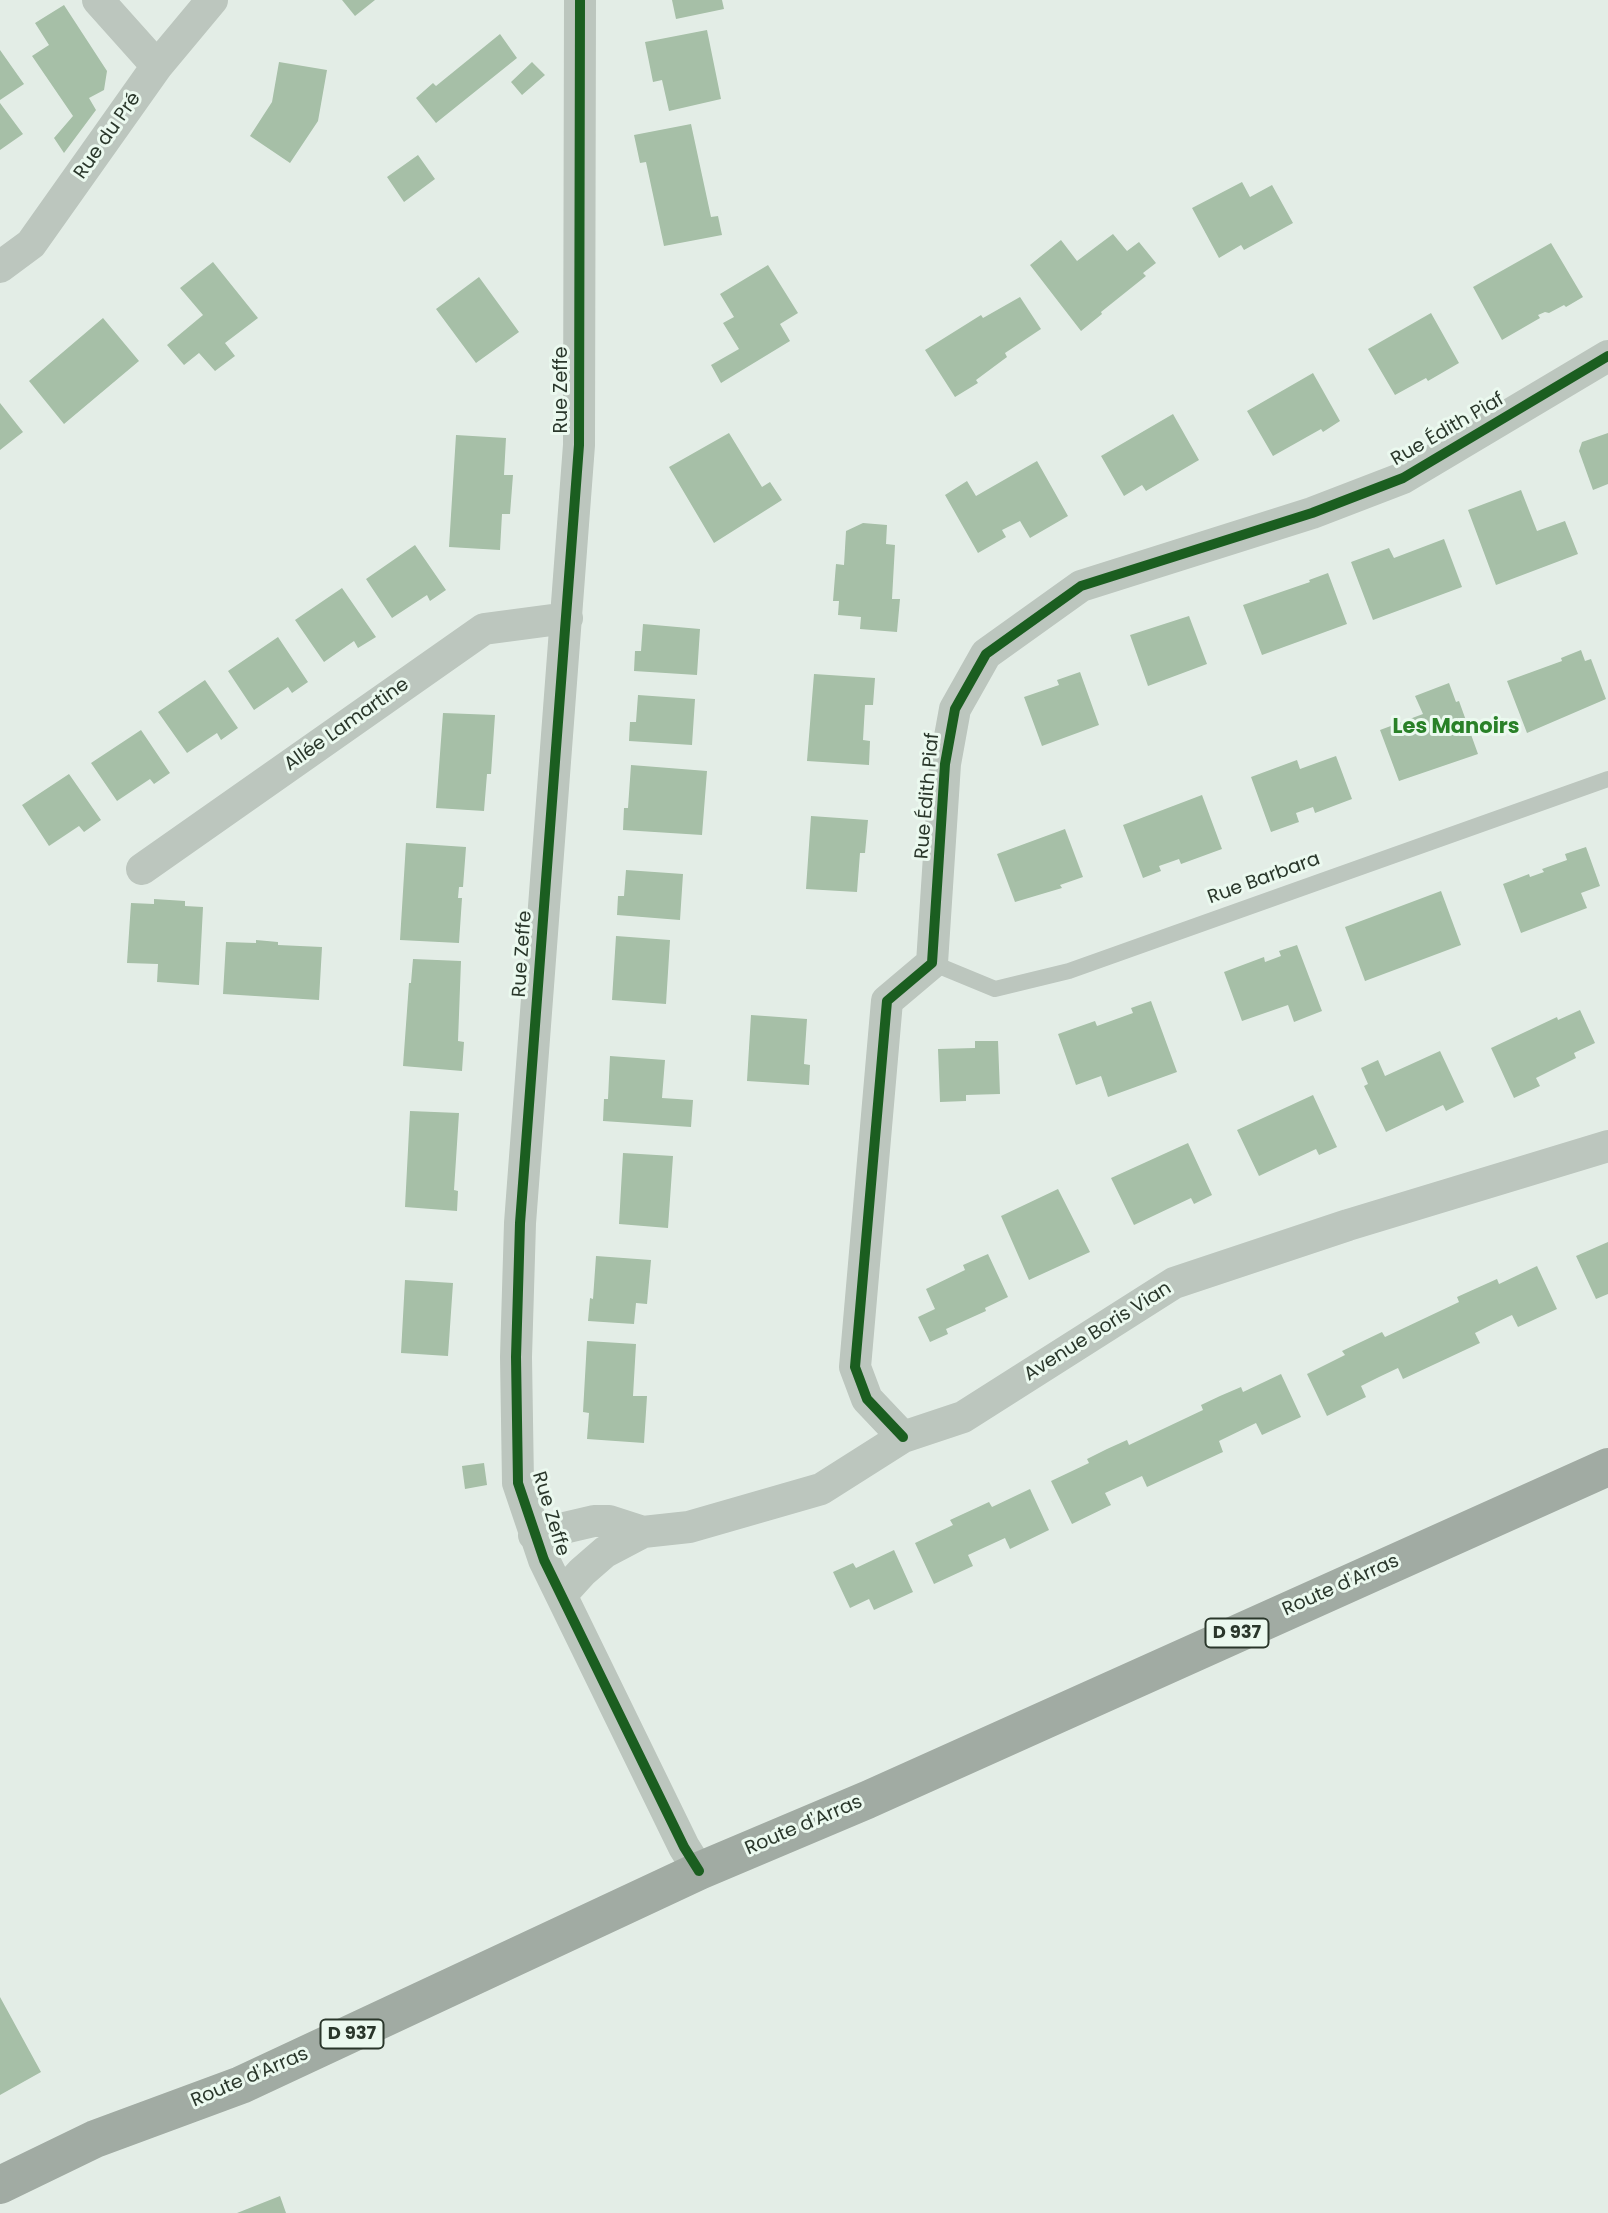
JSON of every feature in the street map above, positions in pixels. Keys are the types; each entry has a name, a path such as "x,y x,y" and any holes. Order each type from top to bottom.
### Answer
{"main road":[{"name":"Route d'Arras","path":"0,2185 95,2140 241,2085 699,1871 879,1794 1608,1466"}],"street":[{"path":"98,0 157,66"},
{"name":"Rue du Pré","path":"0,267 31,244 157,66 212,0"},
{"name":"Rue Zeffe","path":"580,0 582,96 579,445 520,1223 516,1357 518,1483 544,1560 684,1847 699,1871"},
{"name":"Rue Édith Piaf","path":"933,963 945,764 955,709 986,654 1082,586 1312,513 1403,478 1608,356"},
{"name":"Allée Lamartine","path":"142,869 484,629 567,618"},
{"path":"903,1437 867,1399 855,1367 887,1001 933,963"},
{"name":"Avenue Boris Vian","path":"562,1594 605,1552 643,1532 689,1527 821,1489 903,1437 963,1417 1174,1283 1348,1225 1608,1146"},
{"name":"Avenue Boris Vian","path":"534,1535 594,1521 609,1521 643,1532"}],"lane":[{"name":"Rue Barbara","path":"933,963 995,989 1069,971 1608,779"}],"building":[{"path":"342,0 375,0 355,16"},
{"path":"672,0 722,0 724,9 676,19"},
{"path":"64,5 107,71 104,90 89,98 96,110 64,153 54,138 73,116 32,56 49,45 35,23"},
{"path":"707,30 721,99 669,111 662,80 653,82 645,42"},
{"path":"500,34 517,58 436,123 416,98 433,83 436,86"},
{"path":"0,50 24,84 0,100"},
{"path":"279,62 327,70 318,121 290,163 250,136 272,102"},
{"path":"532,62 545,75 522,95 511,82"},
{"path":"0,103 23,134 0,150"},
{"path":"691,124 711,217 718,216 722,235 664,246 646,162 640,163 634,135"},
{"path":"418,155 435,179 404,202 387,177"},
{"path":"1242,182 1250,197 1272,185 1293,223 1244,250 1241,245 1219,258 1192,208"},
{"path":"1113,234 1127,251 1139,242 1156,263 1143,273 1146,276 1081,331 1030,265 1061,240 1077,261"},
{"path":"1551,243 1583,297 1566,307 1564,305 1538,315 1540,318 1502,340 1473,287"},
{"path":"213,262 258,318 225,343 235,356 215,371 199,353 184,365 167,345 203,315 180,288"},
{"path":"768,265 798,313 780,324 790,341 721,383 711,365 739,349 723,323 734,317 720,294"},
{"path":"479,277 519,332 476,363 436,309"},
{"path":"1020,297 1041,329 1005,353 1007,357 976,380 978,383 955,397 925,350 981,315 983,318"},
{"path":"1431,313 1459,363 1428,381 1426,378 1395,395 1368,349"},
{"path":"103,318 139,361 64,424 29,381"},
{"path":"1313,373 1340,421 1273,456 1247,411"},
{"path":"0,403 23,432 0,450"},
{"path":"1173,414 1199,460 1146,491 1142,485 1124,496 1101,456"},
{"path":"729,433 762,487 770,482 782,500 714,543 669,467"},
{"path":"1608,433 1608,484 1593,490 1579,451 1582,442"},
{"path":"456,435 506,438 504,475 513,475 510,514 502,514 500,550 449,547"},
{"path":"1037,461 1068,516 1030,538 1020,521 1002,530 1006,537 978,553 945,495 967,481 976,496"},
{"path":"1521,490 1537,531 1565,521 1578,554 1496,585 1468,510"},
{"path":"863,523 887,525 886,544 895,545 892,599 900,599 897,632 860,629 861,617 838,615 839,601 833,601 836,564 844,565 846,531"},
{"path":"1444,539 1462,587 1373,620 1351,562 1389,548 1394,558"},
{"path":"415,545 446,590 430,601 427,595 392,618 366,579"},
{"path":"1328,573 1347,624 1262,655 1243,605"},
{"path":"342,588 376,637 358,648 354,641 324,662 295,620"},
{"path":"1189,616 1207,664 1148,686 1130,635"},
{"path":"643,624 700,629 697,675 634,671 635,651 641,651"},
{"path":"278,637 308,682 292,693 288,687 254,710 228,671"},
{"path":"1581,650 1585,661 1591,659 1606,699 1527,733 1507,681 1562,661 1561,658"},
{"path":"1080,672 1099,725 1042,746 1024,697 1059,685 1057,680"},
{"path":"814,674 875,678 873,705 865,705 863,740 870,741 869,765 807,761"},
{"path":"205,680 238,728 221,740 217,733 187,753 158,712"},
{"path":"1449,683 1456,702 1459,701 1478,754 1399,781 1380,730 1423,714 1415,696"},
{"path":"638,695 695,699 692,745 629,741 630,722 636,722"},
{"path":"443,713 495,715 491,774 487,774 484,811 436,808"},
{"path":"141,730 170,773 154,784 150,779 117,801 91,763"},
{"path":"1336,756 1352,799 1315,813 1313,807 1296,813 1299,822 1271,832 1251,777 1297,760 1300,769"},
{"path":"631,765 707,771 702,835 623,830 624,808 628,808"},
{"path":"69,774 101,820 84,832 79,826 49,846 22,805"},
{"path":"1202,795 1222,849 1181,864 1179,859 1159,866 1161,871 1143,878 1123,825"},
{"path":"811,816 868,820 865,853 860,853 857,892 806,889"},
{"path":"1065,829 1083,877 1060,885 1062,888 1015,902 997,854"},
{"path":"406,843 466,847 463,887 459,887 458,898 462,898 459,943 400,940"},
{"path":"1586,847 1600,886 1581,893 1587,908 1521,933 1503,884 1529,874 1530,877 1544,872 1542,869 1567,860 1565,854"},
{"path":"626,870 683,874 680,920 617,915 618,896 624,896"},
{"path":"1441,891 1461,945 1365,981 1345,927"},
{"path":"154,899 185,901 185,906 203,907 199,985 157,982 158,964 127,963 131,903 154,904"},
{"path":"616,936 670,940 666,1004 612,1000"},
{"path":"256,940 278,942 278,945 322,947 319,1000 223,994 226,942 256,943"},
{"path":"1297,945 1322,1011 1294,1022 1288,1005 1242,1021 1224,972 1264,957 1265,962 1281,956 1279,951"},
{"path":"413,959 461,961 458,1041 464,1042 462,1071 403,1066"},
{"path":"1151,1001 1177,1072 1108,1097 1101,1076 1076,1085 1058,1034 1095,1021 1097,1026 1133,1013 1131,1008"},
{"path":"1580,1010 1595,1043 1574,1053 1576,1058 1536,1078 1540,1086 1514,1098 1491,1048 1557,1017 1558,1020"},
{"path":"751,1015 807,1019 804,1064 810,1065 809,1085 747,1081"},
{"path":"975,1041 998,1041 1000,1094 966,1095 966,1101 940,1102 938,1049 975,1048"},
{"path":"1440,1051 1464,1102 1446,1111 1443,1105 1386,1132 1364,1086 1368,1084 1361,1068 1378,1060 1385,1076"},
{"path":"610,1056 665,1060 662,1098 693,1100 691,1127 603,1121 604,1099 608,1099"},
{"path":"1313,1095 1337,1147 1319,1155 1316,1149 1259,1176 1237,1130"},
{"path":"410,1111 459,1113 454,1190 458,1191 457,1211 405,1207"},
{"path":"1188,1143 1212,1195 1194,1204 1191,1198 1134,1225 1111,1178"},
{"path":"623,1153 673,1156 668,1228 619,1224"},
{"path":"1058,1189 1090,1252 1029,1280 1001,1216"},
{"path":"1608,1242 1608,1294 1596,1299 1576,1256"},
{"path":"988,1254 1008,1297 985,1308 986,1311 946,1329 948,1334 930,1342 918,1317 935,1309 926,1289 965,1270 963,1265"},
{"path":"596,1256 651,1260 647,1304 636,1303 634,1324 588,1321 590,1298 593,1299"},
{"path":"1537,1266 1557,1309 1518,1327 1512,1315 1475,1333 1480,1343 1403,1379 1398,1368 1361,1386 1366,1397 1327,1416 1307,1374 1345,1355 1342,1351 1382,1332 1385,1337 1459,1302 1457,1297 1497,1279 1499,1284"},
{"path":"405,1280 453,1283 448,1356 401,1353"},
{"path":"587,1341 636,1344 633,1396 647,1396 644,1443 587,1439 589,1413 583,1412"},
{"path":"1281,1374 1301,1417 1262,1435 1256,1423 1219,1441 1223,1452 1147,1487 1142,1476 1105,1493 1111,1505 1072,1524 1051,1481 1089,1463 1087,1459 1107,1449 1127,1440 1129,1445 1203,1410 1201,1405 1220,1396 1241,1387 1243,1392"},
{"path":"484,1463 487,1485 465,1489 462,1466"},
{"path":"1030,1489 1049,1530 1010,1549 1005,1538 968,1555 973,1566 934,1584 915,1543 953,1525 950,1520 989,1502 992,1507"},
{"path":"894,1550 913,1592 874,1610 869,1599 850,1608 833,1572 853,1563 856,1568"},
{"path":"0,1997 41,2072 0,2095"},
{"path":"280,2196 286,2213 237,2213"}],"cycle path":[{"path":"580,0 579,445 520,1223 516,1357 518,1483 544,1560 684,1847 699,1871"},
{"path":"903,1437 867,1399 855,1367 887,1001 932,963 945,764 955,709 986,654 1081,586 1312,513 1403,478 1608,356"}],"district":[{"name":"Les Manoirs","path":"1456,728"}]}
